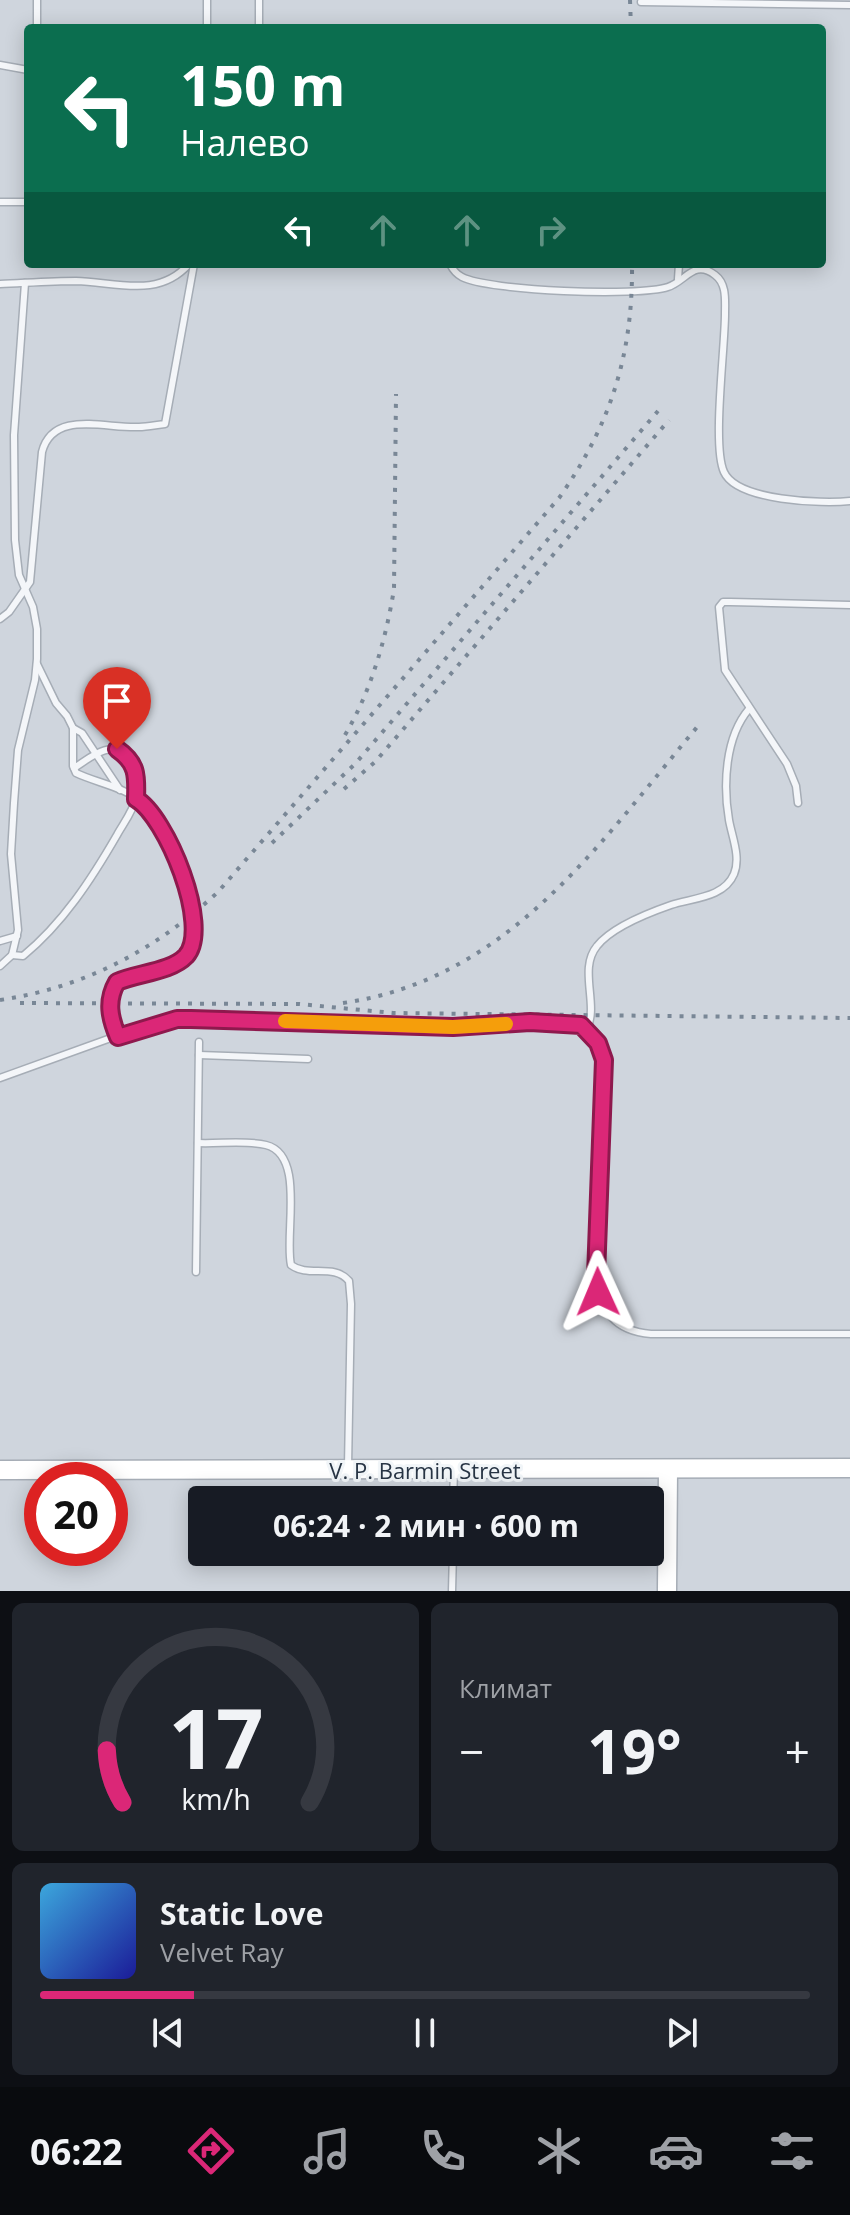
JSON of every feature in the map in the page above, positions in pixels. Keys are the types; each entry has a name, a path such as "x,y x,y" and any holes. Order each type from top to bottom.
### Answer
{"street":[{"name":"V. P. Barmin Street","path":"0,1470 850,1468"},
{"path":"667,1591 668,1470"}],"lane":[{"path":"37,0 37,24"},
{"path":"207,0 207,24"},
{"path":"259,0 259,24"},
{"path":"641,2 850,5"},
{"path":"0,65 24,69"},
{"path":"0,202 24,202"},
{"path":"0,284 91,281 128,288 155,285 187,268"},
{"path":"0,619 9,612 30,582 44,444 53,432 75,424 138,428 165,424 191,268"},
{"path":"453,268 465,278 505,288 632,291 669,287 685,273 702,268 719,278 724,287 725,346 720,445 723,470 728,478 759,493 794,501 850,501"},
{"path":"678,279 679,268"},
{"path":"0,966 12,955 17,936 11,854 14,803 18,750 37,662 33,607 16,563 14,435 25,283"},
{"path":"798,803 796,786 787,764 725,670 719,607 723,602 850,605"},
{"path":"37,662 56,703 73,728 76,773 120,790 136,799 156,818 187,887 193,915 193,942 182,959 117,982 110,1004 111,1020 118,1037"},
{"path":"587,1029 592,1015 591,956 597,946 610,934 669,906 714,894 733,876 737,862 727,803 729,758 732,741 749,709"},
{"path":"73,728 82,733 120,790"},
{"path":"12,955 23,956 52,929 94,875 136,799 135,770 129,757 117,749 106,749 74,768"},
{"path":"0,941 17,936"},
{"path":"0,1078 177,1019 453,1027 581,1025 598,1043 604,1060 596,1276 601,1301 613,1320 634,1333 850,1334"},
{"path":"196,1272 199,1042"},
{"path":"199,1055 308,1059"},
{"path":"198,1143 262,1144 278,1150 284,1156 289,1171 291,1265 301,1270 338,1273 349,1281 348,1471"},
{"path":"453,1486 454,1471"},
{"path":"452,1591 453,1566"}],"shaded area":[{"path":"0,0 850,0 850,1591 0,1591"}],"railway":[{"path":"630,0 631,24"},
{"path":"0,1000 61,986 118,963 169,932 218,892 559,498 592,443 615,387 628,328 632,268"},
{"path":"345,735 376,664 394,589 396,394"},
{"path":"272,843 355,764 658,411"},
{"path":"344,789 375,762 669,420"},
{"path":"343,1003 402,989 454,966 502,936 586,860 698,726"},
{"path":"20,1003 299,1004 393,1013 850,1018"}],"slow traffic":[{"path":"285,1021 453,1027 506,1024"}],"route":[{"path":"117,749 129,757 135,770 136,799 156,818 187,887 193,915 193,942 189,953 171,965 117,982 110,1004 111,1020 118,1037 177,1019 453,1027 530,1022 581,1025 590,1031 598,1043 604,1060 596,1276 598,1292"}]}
